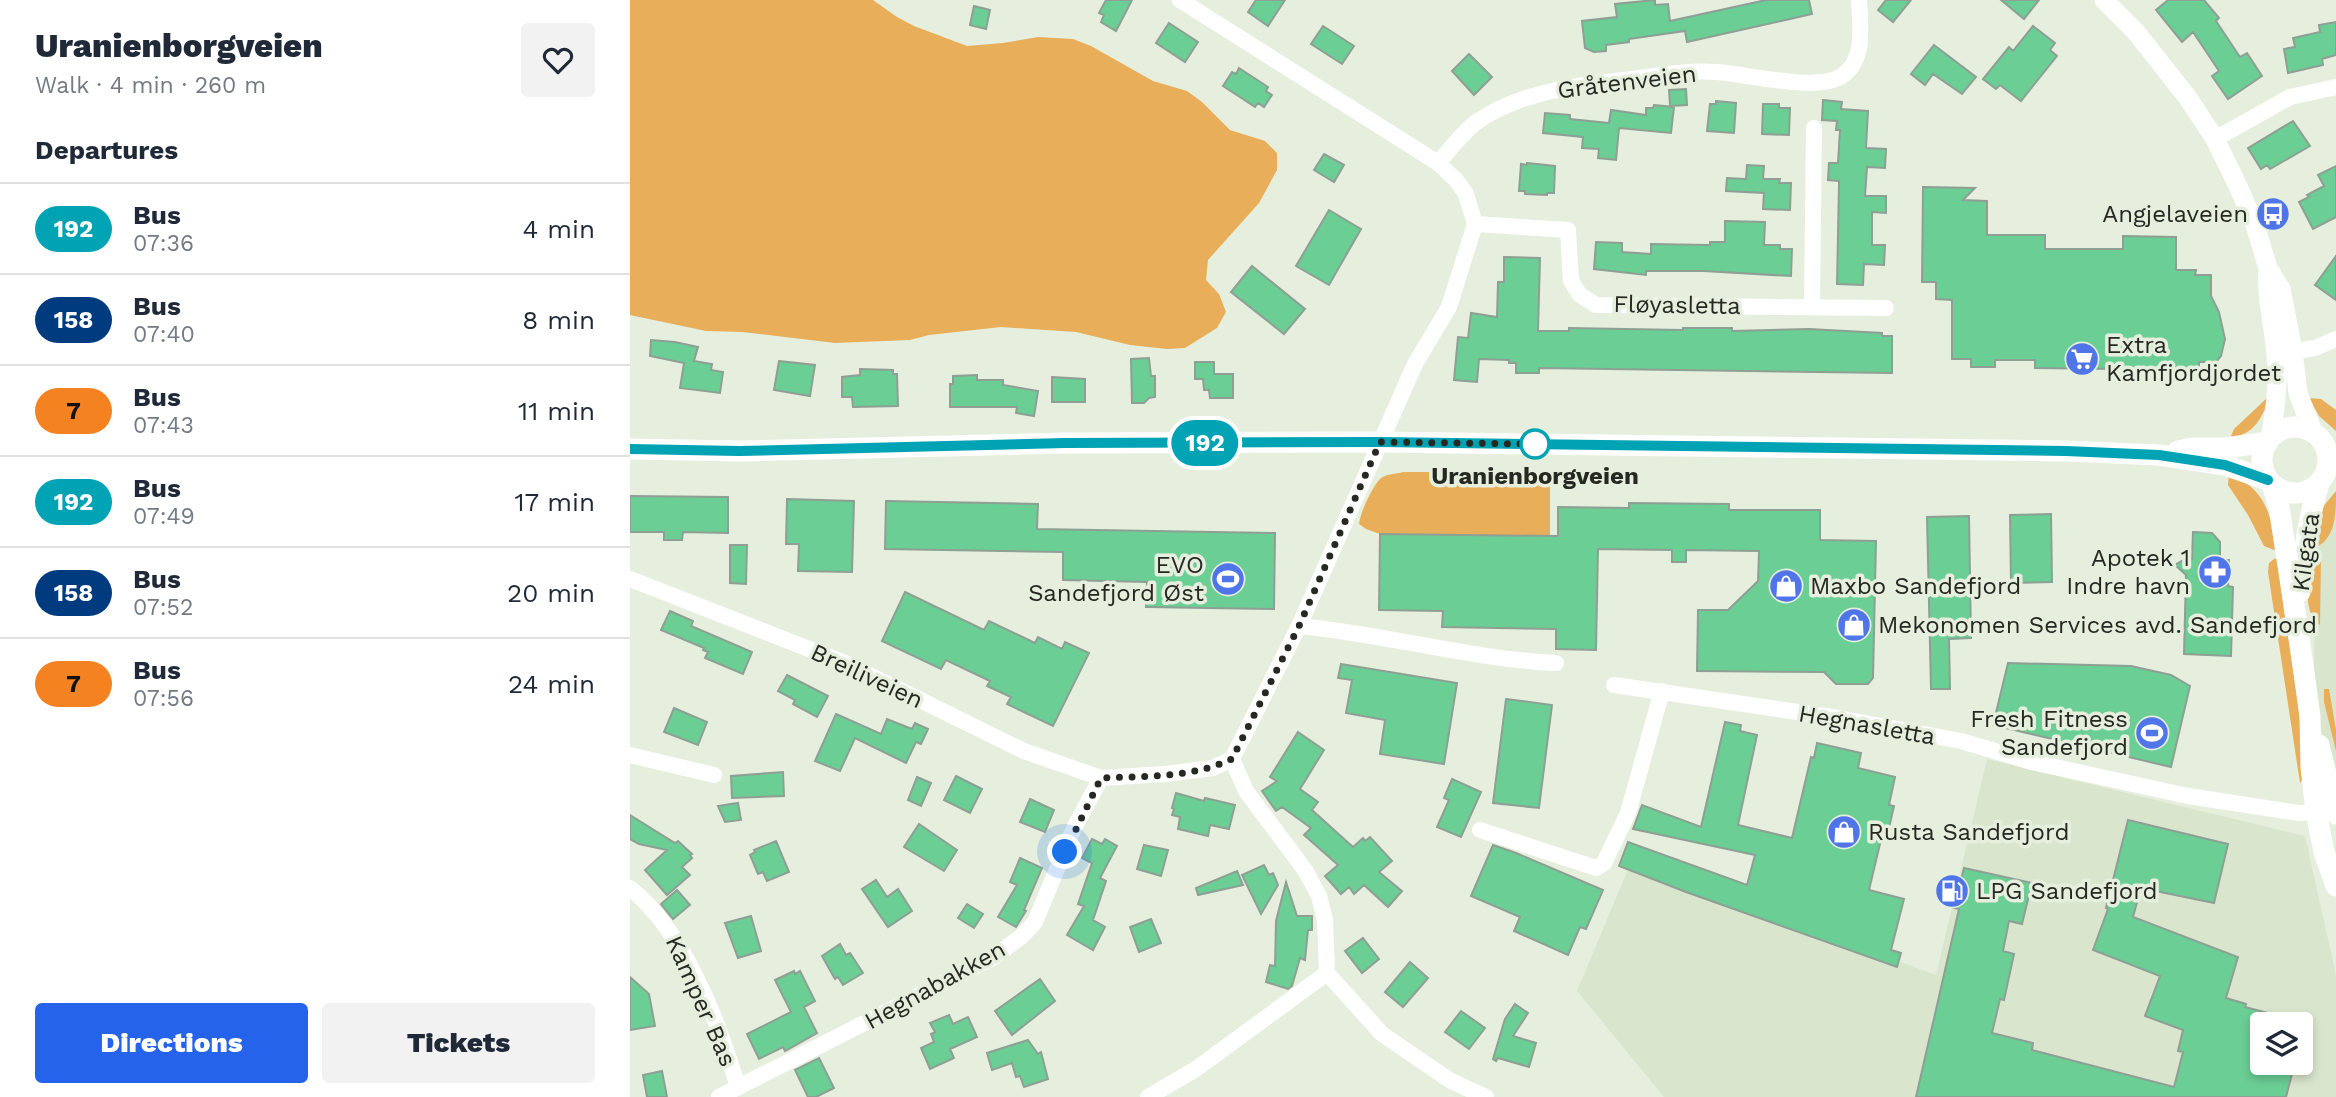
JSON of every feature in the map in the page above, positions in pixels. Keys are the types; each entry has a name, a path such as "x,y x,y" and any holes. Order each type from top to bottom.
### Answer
{"main road":[{"path":"630,449 739,451 1065,443 1380,442 2066,451 2159,455 2225,465 2270,482 2284,492 2297,494 2309,491 2325,481 2328,462 2323,439 2302,428 2279,431 2269,440 2262,460 2263,469 2270,482"},
{"path":"2159,455 2192,447 2225,448 2269,440"},
{"name":"Kilgata","path":"2297,622 2312,506 2325,481"},
{"name":"Kilgata","path":"2270,482 2278,507 2297,622 2310,716 2311,767 2326,813 2324,852 2336,886"}],"street":[{"path":"1101,778 1213,768 1232,759 1299,626 1415,364 1448,307 1475,224 1466,194 1438,163 1204,6 1180,0"},
{"name":"Gråtenveien","path":"1438,163 1476,122 1500,108 1550,91 1668,74 1716,72 1826,82 1843,75 1856,60 1861,37 1859,0"},
{"path":"2104,0 2136,32 2188,98 2215,139 2238,184 2255,225 2268,268 2266,293 2298,393 2323,439"},
{"path":"2215,139 2290,97 2336,87"},
{"path":"1812,306 1814,128"},
{"name":"Fløyasletta","path":"1475,224 1568,230 1572,281 1580,295 1596,305 1886,308"},
{"path":"2285,353 2315,348 2336,339"},
{"path":"2269,440 2285,353"},
{"name":"Breiliveien","path":"630,579 845,663 1024,751 1101,778"},
{"path":"1299,626 1343,630 1477,655 1556,663"},
{"name":"Hegnasletta","path":"1614,685 1838,718 1961,741 2032,762 2188,796 2299,813 2326,813"},
{"path":"1480,830 1596,868 1604,863 1628,813 1662,691"},
{"path":"630,755 714,775"},
{"path":"1232,759 1246,791 1305,870 1319,896 1325,920 1327,973 1382,1034 1451,1081 1486,1097"},
{"name":"Hegnabakken","path":"719,1097 994,957 1022,936 1035,922 1074,828 1101,778"},
{"name":"Kamper Bas","path":"630,888 666,925 680,948 720,1033 738,1087"},
{"path":"1148,1097 1196,1069 1327,973"}],"shaded area":[{"path":"630,0 873,0 914,26 967,46 1038,37 1073,39 1091,46 1153,81 1187,91 1230,130 1265,141 1277,153 1277,170 1259,203 1208,260 1206,280 1219,294 1226,312 1217,328 1185,348 1167,349 1130,345 1076,332 1001,327 929,335 910,340 835,343 742,332 706,331 630,315"},
{"path":"2309,398 2321,399 2336,410 2336,431 2319,416"},
{"path":"2269,399 2256,424 2246,433 2232,438 2234,429"},
{"path":"1403,472 1550,472 1550,536 1380,534 1359,524 1364,506 1381,478"},
{"path":"2229,473 2259,495 2269,514 2278,550 2264,546 2228,485"},
{"path":"2336,491 2335,517 2331,532 2327,539 2314,548 2322,508"},
{"path":"2336,501 2336,787 2315,707 2314,664 2316,538"},
{"path":"2278,558 2303,750 2304,778 2300,783 2268,572 2269,563"},
{"path":"2310,558 2321,559 2320,625 2310,612 2308,603"},
{"path":"2324,689 2329,689 2336,730 2336,751 2324,702"},
{"path":"1987,759 2305,836 2336,975 2336,1097 1664,1097 1577,991 1631,862 1936,975"}],"building":[{"path":"1106,0 1132,0 1116,31 1101,22 1104,15 1099,13"},
{"path":"1256,0 1285,0 1268,26 1248,12"},
{"path":"1655,0 1655,5 1668,4 1670,21 1766,0 1809,0 1812,14 1687,42 1685,31 1629,39 1629,42 1606,45 1606,51 1594,52 1585,48 1582,21 1617,17 1615,4"},
{"path":"1886,0 1911,0 1893,22 1878,10"},
{"path":"2001,0 2039,0 2024,19"},
{"path":"2168,0 2204,0 2219,18 2216,21 2240,57 2247,53 2262,76 2228,99 2212,76 2219,71 2193,32 2182,42 2156,10"},
{"path":"974,6 990,10 986,29 970,25"},
{"path":"2336,22 2336,55 2322,59 2323,65 2288,73 2284,49 2295,47 2293,38 2320,32 2319,25"},
{"path":"1169,23 1198,42 1185,62 1156,43"},
{"path":"1323,26 1354,46 1342,64 1311,44"},
{"path":"2033,26 2055,43 2050,50 2057,56 2021,101 2000,85 1996,89 1983,79 2009,47 2013,51"},
{"path":"1934,45 1976,77 1962,94 1933,74 1925,85 1911,74"},
{"path":"1469,54 1492,77 1474,95 1452,71"},
{"path":"1239,68 1268,87 1266,91 1272,95 1264,107 1258,103 1255,107 1223,86 1232,72 1236,74"},
{"path":"1686,89 1687,105 1670,106 1669,90"},
{"path":"1823,100 1842,102 1841,109 1868,111 1866,148 1886,149 1885,168 1867,167 1865,196 1886,196 1886,213 1872,212 1872,245 1885,245 1884,265 1864,264 1863,285 1837,284 1839,181 1828,180 1829,163 1838,163 1840,130 1836,130 1837,121 1822,120"},
{"path":"1716,101 1736,103 1734,133 1707,131 1710,104 1716,104"},
{"path":"1763,104 1779,104 1779,108 1790,108 1789,135 1762,134"},
{"path":"1654,105 1674,107 1671,133 1619,128 1616,160 1598,158 1599,149 1582,148 1583,137 1543,133 1545,113 1609,123 1611,110 1646,115 1646,108 1653,108"},
{"path":"2293,121 2310,146 2270,169 2267,165 2261,169 2248,148"},
{"path":"1324,154 1344,165 1334,182 1314,170"},
{"path":"1521,164 1555,166 1554,193 1525,194 1525,191 1519,191"},
{"path":"1747,165 1764,166 1763,179 1780,179 1779,183 1791,183 1790,210 1763,209 1764,193 1726,191 1727,178 1746,179"},
{"path":"2336,166 2336,217 2313,229 2299,202 2324,186 2318,175"},
{"path":"1923,187 1975,188 1963,200 1987,201 1987,235 2045,235 2045,249 2123,249 2123,236 2176,237 2176,270 2196,270 2195,275 2211,275 2211,296 2219,312 2225,339 2221,356 2216,362 2199,362 2199,370 2035,368 2035,360 1995,360 1995,367 1971,367 1971,359 1952,359 1952,300 1936,299 1936,282 1922,282"},
{"path":"1329,210 1361,229 1329,285 1296,266"},
{"path":"1725,221 1765,222 1764,245 1780,245 1780,249 1792,249 1791,276 1703,271 1646,271 1646,275 1594,269 1596,242 1622,243 1622,252 1651,254 1651,244 1710,245 1710,242 1725,242"},
{"path":"2336,256 2336,300 2315,285"},
{"path":"1504,257 1540,258 1538,331 1569,331 1569,328 1732,328 1732,331 1809,329 1882,333 1882,336 1892,336 1892,373 1539,368 1539,373 1516,373 1516,363 1509,363 1509,360 1479,359 1477,382 1454,380 1458,337 1468,338 1471,313 1497,317 1498,282 1504,282"},
{"path":"1252,266 1305,309 1284,334 1231,292"},
{"path":"651,340 698,347 694,361 712,364 711,370 723,372 720,393 680,388 684,363 650,356"},
{"path":"1149,358 1151,376 1155,376 1155,397 1144,403 1132,403 1131,359"},
{"path":"779,361 815,365 810,396 774,390"},
{"path":"1195,362 1214,362 1214,374 1233,374 1233,398 1210,398 1209,390 1204,390 1203,379 1195,379"},
{"path":"860,369 893,370 893,374 897,374 898,406 853,407 852,397 842,397 842,377 860,375"},
{"path":"977,375 977,380 1003,380 1003,385 1038,391 1034,416 1016,413 1017,407 950,407 950,384 953,384 953,376"},
{"path":"1052,377 1085,379 1085,402 1052,402"},
{"path":"630,496 728,497 728,533 683,532 682,540 664,540 664,532 630,532"},
{"path":"787,499 854,501 852,572 798,571 799,544 786,544"},
{"path":"886,501 1038,504 1037,529 1275,533 1274,609 1146,607 1147,582 1063,580 1063,552 885,549"},
{"path":"1629,503 1729,504 1729,510 1820,510 1820,540 1876,541 1873,678 1868,684 1836,684 1824,672 1697,671 1698,610 1728,610 1758,581 1759,551 1686,550 1686,562 1672,562 1672,550 1598,549 1596,650 1556,649 1556,629 1442,627 1443,611 1379,610 1380,534 1558,536 1558,507 1629,508"},
{"path":"2051,514 2052,582 2011,583 2010,515"},
{"path":"1969,516 1971,638 1949,639 1950,689 1931,689 1927,517"},
{"path":"2193,532 2212,533 2220,542 2220,560 2229,560 2228,586 2233,587 2231,656 2184,654 2186,575 2175,565 2185,559 2192,559"},
{"path":"730,545 747,545 746,584 730,583"},
{"path":"905,592 984,630 989,621 1035,643 1038,637 1062,649 1065,642 1089,653 1053,726 1007,704 1011,697 987,686 990,681 946,660 941,669 882,641"},
{"path":"670,611 693,621 691,626 752,652 743,674 705,658 708,652 703,650 704,648 661,630"},
{"path":"2008,663 2131,666 2171,675 2190,686 2171,767 1993,725"},
{"path":"1341,664 1457,683 1444,764 1380,754 1385,720 1346,713 1352,680 1338,678"},
{"path":"787,675 828,696 817,717 793,704 795,700 778,691"},
{"path":"1506,699 1552,705 1539,808 1493,803"},
{"path":"674,708 707,722 698,745 664,732"},
{"path":"836,714 881,734 887,719 912,729 915,723 928,729 921,744 916,742 906,763 855,738 840,771 815,761"},
{"path":"1725,722 1741,725 1740,731 1757,735 1738,825 1792,838 1811,757 1814,758 1817,743 1861,753 1858,768 1895,777 1889,805 1894,806 1889,828 1884,827 1869,890 1904,899 1891,950 1901,953 1897,967 1619,866 1628,842 1747,885 1755,855 1633,829 1642,805 1701,827"},
{"path":"1298,732 1324,750 1300,789 1318,802 1312,810 1353,847 1363,838 1365,841 1370,837 1392,861 1379,872 1402,891 1388,907 1364,885 1354,894 1349,887 1341,894 1325,876 1338,865 1304,835 1311,828 1282,807 1276,811 1262,791 1277,781 1270,777"},
{"path":"783,772 784,796 732,798 731,776"},
{"path":"956,776 982,789 970,813 944,800"},
{"path":"917,777 931,783 921,806 908,800"},
{"path":"1452,779 1481,792 1461,837 1437,827 1449,800 1444,798"},
{"path":"1176,793 1204,801 1205,798 1235,805 1229,829 1210,825 1208,836 1178,829 1180,817 1172,815"},
{"path":"1030,799 1054,810 1045,832 1020,822"},
{"path":"738,803 741,820 725,822 718,806"},
{"path":"630,815 675,843 678,841 692,854 692,858 682,867 690,875 667,895 645,870 667,850 639,844 630,839"},
{"path":"2128,820 2228,844 2214,903 2141,888 2133,917 2238,957 2226,998 2264,1012 2250,1012 2250,1075 2292,1075 2286,1097 1916,1097 1959,909 1954,908 1964,868 2032,883 2022,924 2009,921 2003,951 2014,954 2004,1000 2000,999 1992,1033 2033,1043 2032,1050 2174,1087 2183,1052 2178,1051 2183,1030 2145,1016 2160,976 2093,950 2108,909 2106,908"},
{"path":"919,824 957,850 944,871 904,847"},
{"path":"1092,839 1102,844 1105,839 1117,846 1100,878 1106,881 1093,920 1105,927 1093,950 1067,935 1084,906 1078,904 1092,863 1082,858"},
{"path":"776,841 789,872 767,881 763,872 758,874 750,855 754,850"},
{"path":"1144,845 1168,850 1161,876 1137,869"},
{"path":"1493,845 1603,890 1586,929 1580,927 1568,955 1514,931 1520,917 1471,896"},
{"path":"1020,858 1042,868 1024,910 1026,911 1016,927 998,917 1017,885 1010,882"},
{"path":"1264,865 1269,875 1273,873 1278,885 1261,914 1242,875"},
{"path":"1237,871 1243,885 1198,895 1196,888"},
{"path":"876,880 887,897 898,889 912,911 888,927 862,889"},
{"path":"1286,882 1297,916 1312,916 1312,930 1308,930 1305,960 1300,958 1292,986 1288,989 1266,982 1270,965 1275,966 1276,921"},
{"path":"677,890 690,905 673,919 661,904"},
{"path":"967,904 983,914 974,928 958,918"},
{"path":"751,916 761,951 738,958 725,923"},
{"path":"1151,919 1161,943 1139,952 1130,927"},
{"path":"1363,938 1379,959 1362,973 1345,951"},
{"path":"840,944 846,955 850,953 863,973 843,985 838,977 835,979 822,956"},
{"path":"1410,962 1428,978 1403,1007 1385,992"},
{"path":"794,971 795,974 800,971 815,1001 804,1007 817,1033 785,1051 783,1047 759,1059 747,1034 791,1012 775,980"},
{"path":"630,977 649,994 655,1026 630,1030"},
{"path":"1040,979 1055,1001 1012,1035 995,1011"},
{"path":"1515,1004 1528,1013 1513,1036 1536,1043 1529,1067 1493,1059 1505,1019"},
{"path":"1461,1011 1485,1028 1469,1049 1445,1032"},
{"path":"949,1015 953,1024 968,1017 977,1037 950,1049 954,1058 930,1069 921,1048 934,1042 931,1034 935,1032 930,1023"},
{"path":"1028,1040 1038,1054 1041,1052 1048,1079 1024,1087 1020,1076 1016,1077 1012,1063 992,1070 987,1053"},
{"path":"819,1058 834,1088 816,1097 808,1097 795,1070"},
{"path":"662,1071 667,1097 647,1097 643,1075"}],"bus line":[{"name":"192","path":"630,449 739,451 1065,443 1380,442 2066,451 2159,455 2225,465 2268,480"}],"place":[{"name":"Angjelaveien","path":"2273,214"},
{"name":"Extra Kamfjordjordet","path":"2082,359"},
{"name":"Uranienborgveien","path":"1535,444"},
{"name":"Apotek 1 Indre havn","path":"2215,572"},
{"name":"EVO Sandefjord Øst","path":"1228,579"},
{"name":"Maxbo Sandefjord","path":"1786,586"},
{"name":"Mekonomen Services avd. Sandefjord","path":"1854,625"},
{"name":"Fresh Fitness Sandefjord","path":"2152,733"},
{"name":"Rusta Sandefjord","path":"1844,832"},
{"name":"LPG Sandefjord","path":"1952,891"}],"route":[{"path":"1065,852 1074,828 1101,778 1213,768 1232,759 1299,626 1380,442 1535,444"}]}
